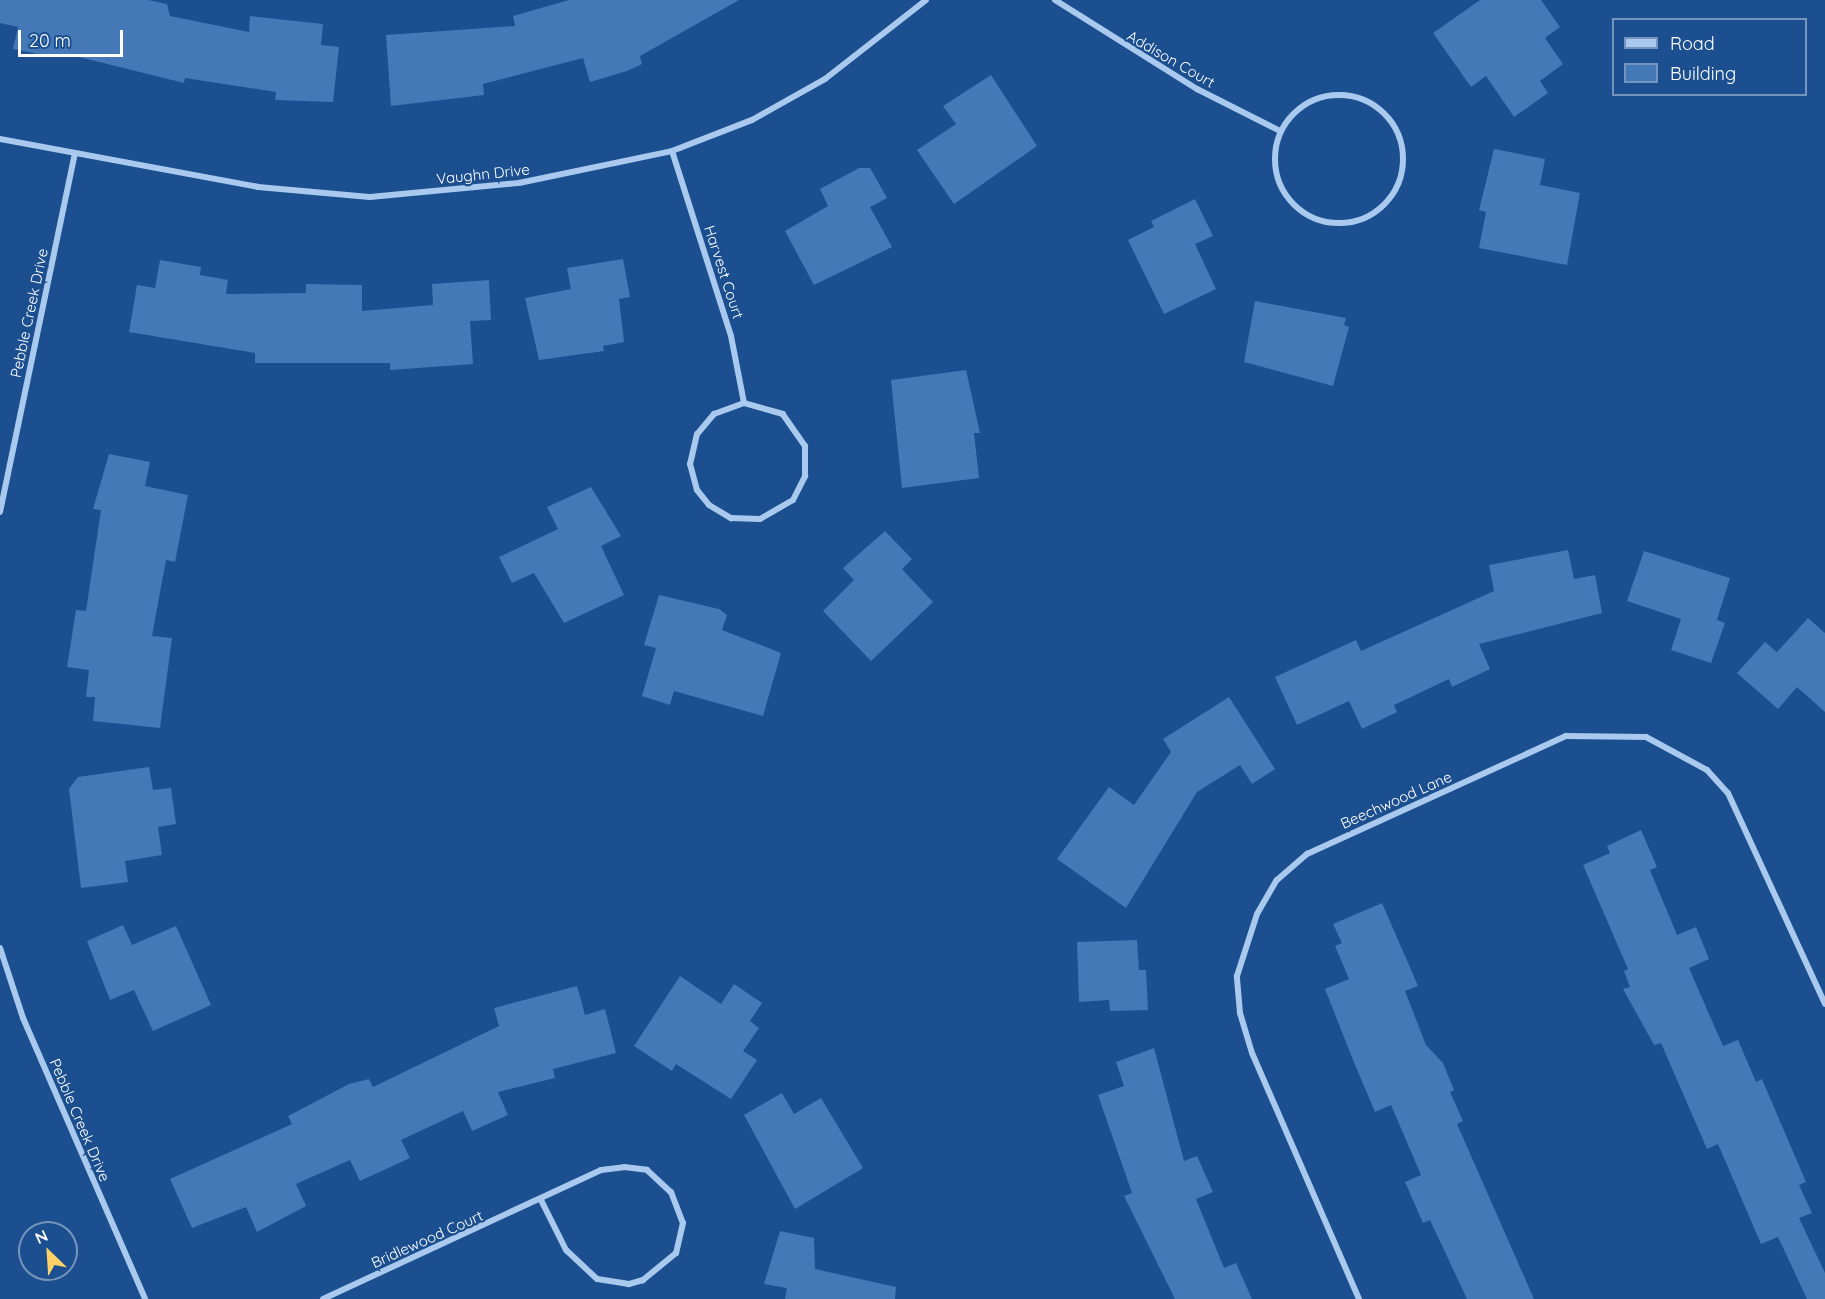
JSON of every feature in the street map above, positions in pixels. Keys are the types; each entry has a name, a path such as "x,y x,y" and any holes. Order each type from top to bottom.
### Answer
{"street":[{"name":"Vaughn Drive","path":"0,139 258,188 370,197 519,183 672,151 752,120 825,79 926,0"},
{"name":"Addison Court","path":"1055,0 1197,89 1280,131"},
{"path":"1332,94 1374,104 1400,138 1400,181 1373,214 1333,223 1313,218 1295,207 1275,171 1280,131 1311,100 1332,94"},
{"name":"Harvest Court","path":"672,151 732,336 744,403"},
{"name":"Pebble Creek Drive","path":"0,512 75,154"},
{"path":"744,403 783,414 805,446 805,476 793,500 760,519 731,518 709,505 697,490 690,464 697,434 708,420 744,403"},
{"name":"Beechwood Lane","path":"1359,1299 1252,1053 1240,1012 1238,976 1257,914 1277,880 1306,854 1566,736 1646,737 1707,770 1728,793 1825,1004"},
{"name":"Pebble Creek Drive","path":"0,948 23,1018 145,1299"},
{"name":"Bridlewood Court","path":"323,1299 541,1200 601,1170 647,1170 661,1180 678,1207 683,1223 676,1253 643,1280 629,1284 597,1279 566,1250 541,1200"}],"building":[{"path":"0,0 148,0 167,4 170,16 249,32 250,16 323,24 321,45 339,47 333,102 275,100 276,92 185,78 184,83 71,55 54,57 13,49 18,27 0,23"},
{"path":"569,0 739,0 640,56 642,64 627,71 590,82 583,58 483,84 484,95 391,106 386,35 515,26 513,16"},
{"path":"1480,0 1541,0 1560,27 1545,38 1563,64 1540,81 1548,93 1514,117 1486,76 1471,87 1433,33"},
{"path":"991,75 1037,146 954,204 917,150 956,124 943,106"},
{"path":"1494,149 1545,159 1540,185 1580,193 1567,265 1479,248 1486,212 1479,210"},
{"path":"859,168 870,168 887,198 870,207 892,247 814,285 785,231 828,206 820,189"},
{"path":"1195,199 1213,236 1195,244 1216,289 1164,314 1128,240 1154,227 1151,221"},
{"path":"623,259 630,297 619,299 624,342 603,346 604,351 539,360 525,298 571,289 567,268"},
{"path":"160,260 201,267 200,275 228,280 226,294 306,293 306,284 362,285 362,311 433,305 432,284 489,280 491,320 470,321 473,364 390,370 390,363 255,363 255,353 129,332 137,285 155,288"},
{"path":"1255,301 1346,318 1344,325 1349,327 1333,386 1244,362"},
{"path":"966,370 980,433 974,433 979,478 902,488 891,380"},
{"path":"109,454 150,462 145,486 188,495 175,562 166,560 152,636 172,638 160,728 93,721 95,697 86,697 89,670 67,667 76,610 86,611 101,510 93,509"},
{"path":"591,487 621,536 601,546 624,595 564,623 534,573 512,583 499,557 558,529 547,507"},
{"path":"885,531 912,559 902,569 933,602 871,661 823,611 854,580 843,568"},
{"path":"1568,550 1574,579 1595,575 1602,613 1479,644 1490,669 1452,687 1449,679 1394,705 1397,712 1362,729 1349,701 1297,725 1275,677 1356,640 1361,651 1494,591 1489,565"},
{"path":"1644,551 1730,578 1717,620 1725,623 1711,663 1671,650 1681,619 1627,601"},
{"path":"659,595 719,609 727,615 722,630 781,653 763,716 674,691 670,705 642,696 656,648 644,645"},
{"path":"1808,618 1825,633 1825,712 1797,687 1778,709 1737,673 1765,642 1777,652"},
{"path":"1229,697 1275,769 1252,784 1240,765 1197,792 1126,908 1057,859 1109,787 1134,805 1171,752 1163,739"},
{"path":"149,767 153,790 171,788 176,824 158,827 162,855 125,861 128,882 81,888 69,789 78,777"},
{"path":"1641,830 1657,867 1650,870 1677,935 1696,927 1709,959 1689,968 1723,1046 1738,1040 1756,1082 1762,1079 1806,1182 1799,1185 1812,1213 1799,1218 1825,1273 1825,1299 1807,1299 1778,1237 1761,1244 1718,1144 1707,1149 1661,1043 1654,1045 1623,989 1630,987 1624,971 1628,969 1583,865 1610,853 1607,846"},
{"path":"1382,903 1418,986 1405,991 1426,1045 1443,1063 1454,1090 1450,1092 1463,1121 1457,1124 1534,1299 1467,1299 1430,1220 1423,1223 1405,1182 1421,1175 1391,1105 1375,1112 1325,989 1349,979 1335,946 1342,943 1333,924"},
{"path":"123,925 132,945 176,926 211,1005 153,1031 134,990 110,1000 87,941"},
{"path":"1137,940 1139,970 1146,970 1148,1010 1110,1011 1109,1000 1079,1002 1077,942"},
{"path":"680,976 721,1004 734,984 762,1003 750,1021 759,1028 743,1051 757,1060 731,1099 676,1064 672,1071 634,1046"},
{"path":"577,986 585,1015 605,1009 616,1053 553,1069 555,1078 498,1092 508,1115 472,1131 463,1111 401,1140 410,1158 360,1181 350,1160 296,1184 306,1206 257,1232 246,1207 192,1228 170,1179 292,1124 288,1116 349,1084 369,1079 373,1087 499,1026 494,1008"},
{"path":"1154,1048 1184,1161 1197,1156 1213,1192 1196,1199 1224,1268 1236,1263 1252,1299 1175,1299 1124,1196 1132,1193 1098,1095 1124,1086 1116,1062"},
{"path":"782,1093 794,1114 821,1098 863,1168 795,1209 744,1115"},
{"path":"780,1231 814,1238 815,1269 896,1287 895,1299 785,1299 787,1288 764,1284"}]}
